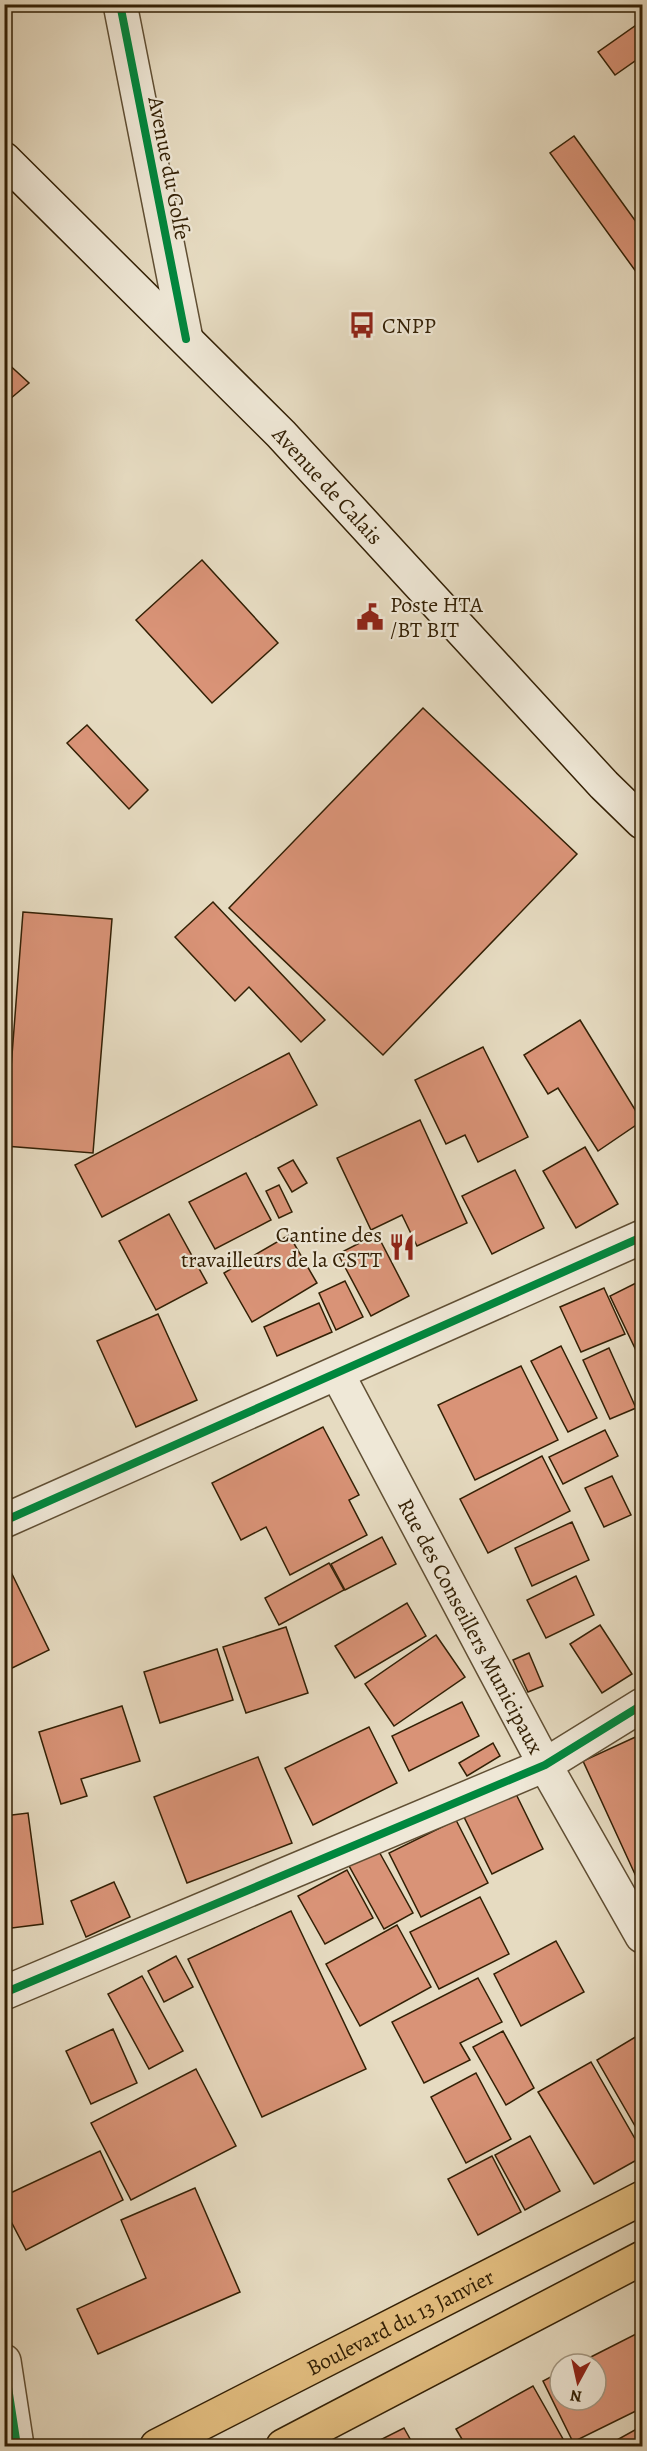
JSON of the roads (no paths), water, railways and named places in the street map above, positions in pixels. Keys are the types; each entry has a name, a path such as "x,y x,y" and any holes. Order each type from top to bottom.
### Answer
{"highway":[{"name":"Boulevard du 13 Janvier","path":"157,2446 642,2198"},
{"path":"284,2446 642,2258"}],"street":[{"name":"Avenue du Golfe","path":"120,4 186,339"},
{"name":"Avenue de Calais","path":"4,159 281,434 604,785 642,822"},
{"path":"4,1521 338,1375 642,1237"},
{"name":"Rue des Conseillers Municipaux","path":"338,1375 545,1765 642,1936"},
{"path":"4,1994 545,1765 642,1705"},
{"path":"4,2361 17,2446"}],"place":[{"name":"CNPP","path":"362,325"},
{"name":"Poste HTA /BT BIT","path":"370,617"},
{"name":"Cantine des travailleurs de la CSTT","path":"402,1247"}]}
